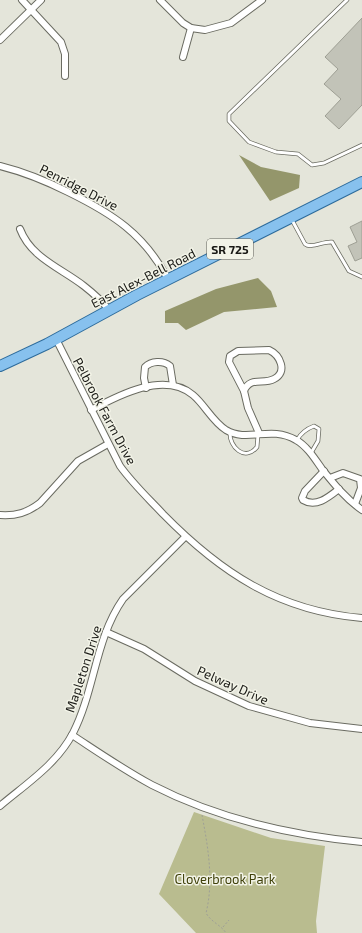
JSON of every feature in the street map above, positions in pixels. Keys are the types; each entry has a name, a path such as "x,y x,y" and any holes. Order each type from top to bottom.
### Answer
{"main road":[{"name":"East Alex-Bell Road","path":"0,366 56,339 168,279 362,182"}],"street":[{"path":"22,0 61,42 66,54 65,76"},
{"path":"0,40 41,0"},
{"path":"160,0 183,23 191,28 205,30 231,23 262,0"},
{"path":"183,56 191,28"},
{"name":"Penridge Drive","path":"0,166 43,180 112,216 129,228 149,250 168,279"},
{"path":"20,229 25,242 39,255 84,286 109,310"},
{"name":"Pelbrook Farm Drive","path":"56,339 108,444 130,480 185,536 222,567 260,590 304,607 362,618"},
{"path":"244,391 246,387 253,382 269,381 278,376 282,364 274,352 269,350 238,351 230,356 229,362 244,391 248,408 258,433"},
{"path":"146,388 144,367 151,363 163,362 170,366 173,385"},
{"path":"91,410 120,396 146,388 173,385 193,395 215,420 230,432 244,435 258,433 280,433 297,440 311,453 339,490 362,510"},
{"path":"0,516 18,515 34,508 84,457 108,444"},
{"path":"324,471 305,491 302,498 303,500 312,503 318,502 339,490"},
{"path":"330,478 343,473 357,476 360,479 361,488 354,504"},
{"name":"Mapleton Drive","path":"0,806 53,760 72,735 83,706 106,632 115,611 123,600 185,536"},
{"name":"Pelway Drive","path":"106,632 144,649 195,681 249,706 310,723 362,729"},
{"path":"72,735 132,774 158,788 229,817 281,831 362,842"}],"lane":[{"path":"347,0 229,114 229,121 249,142 276,152 298,154 312,164 324,163 362,145"},
{"path":"292,218 305,244 310,246 325,242 332,242 349,271 362,277"},
{"path":"297,440 304,431 309,428 314,426 319,429 318,441 311,453"},
{"path":"230,432 231,443 234,448 244,454 257,447 258,433"}],"path":[{"path":"202,815 210,878 210,897 206,913 209,919 223,927 226,933"},
{"path":"223,927 229,920"}],"green space":[{"name":"Cloverbrook Park","path":"194,812 271,838 325,846 316,921 317,933 196,933 159,894"}],"shaded area":[{"path":"239,155 261,167 300,175 299,188 270,201"},
{"path":"258,278 271,291 277,307 224,312 186,330 178,323 165,323 165,311 216,289"}],"building":[{"path":"362,18 362,105 339,129 325,116 341,99 324,84 338,69 325,57"},
{"path":"362,221 362,258 355,261 348,246 357,242 350,227"}]}
